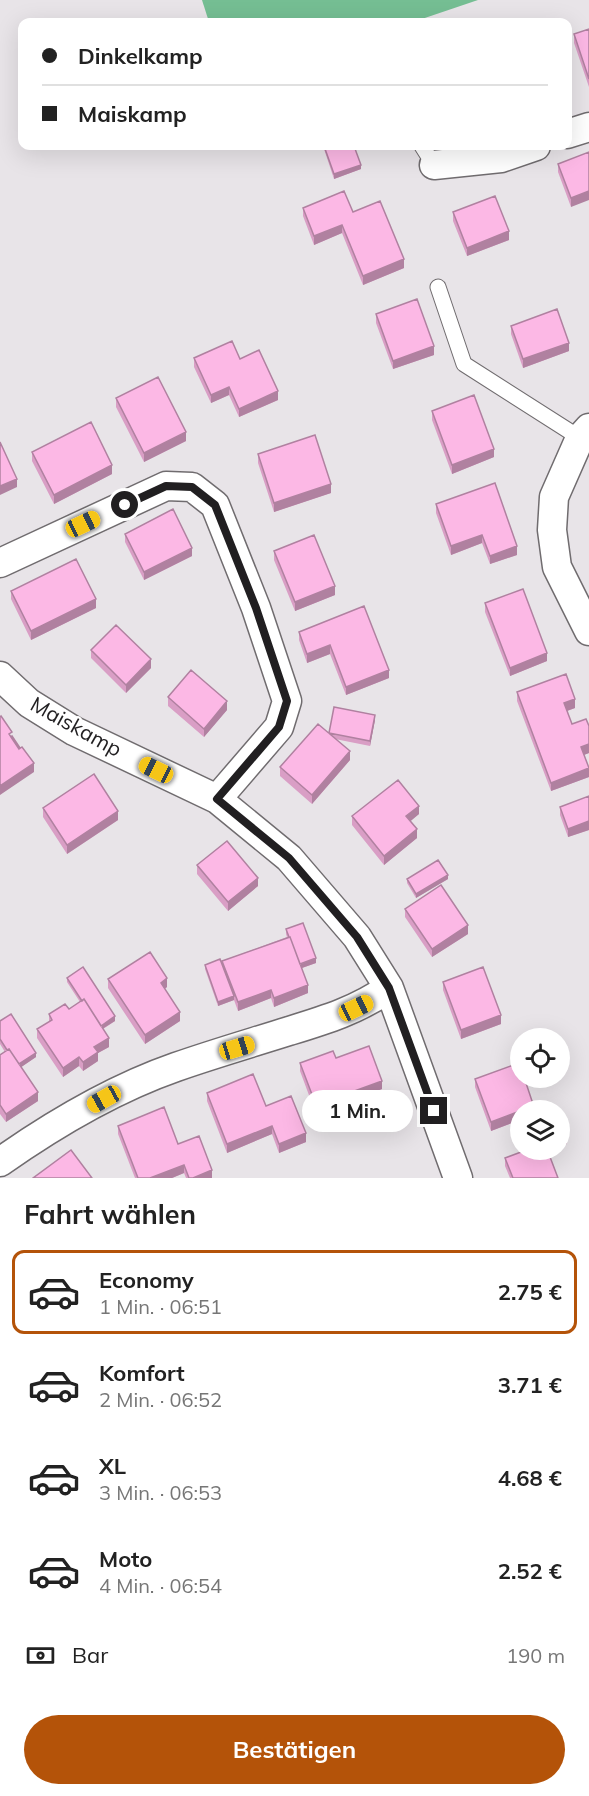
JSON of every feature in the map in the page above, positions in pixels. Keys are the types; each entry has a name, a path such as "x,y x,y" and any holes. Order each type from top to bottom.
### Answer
{"street":[{"path":"572,133 589,127"},
{"path":"428,155 501,158 524,150"},
{"path":"584,433 554,497 552,530 557,567 589,631"},
{"path":"0,563 166,486 192,487 215,505 256,608 287,701 279,727 217,799"},
{"name":"Maiskamp","path":"0,676 29,703 74,731 217,799 289,858 357,937 389,988 458,1178"},
{"path":"0,1162 42,1132 104,1099 174,1068 342,1015 370,1002 389,988"}],"lane":[{"path":"438,287 464,364 584,433"}],"green space":[{"path":"202,0 478,0 425,18 208,18"}],"building":[{"path":"589,29 589,79 574,34"},
{"path":"325,150 355,150 361,165 334,174"},
{"path":"589,152 589,191 571,198 558,164"},
{"path":"344,191 353,212 380,201 404,259 363,276 342,225 314,236 303,208"},
{"path":"495,196 509,231 467,248 453,212"},
{"path":"417,299 434,346 393,361 376,314"},
{"path":"557,309 569,343 523,359 511,326"},
{"path":"232,341 240,359 259,350 278,391 239,409 229,387 211,395 194,358"},
{"path":"158,377 186,432 144,453 116,398"},
{"path":"474,395 494,449 452,465 432,411"},
{"path":"91,422 112,465 54,495 32,452"},
{"path":"315,435 331,484 274,503 258,454"},
{"path":"0,442 17,479 0,486"},
{"path":"495,483 517,546 490,556 482,535 451,546 436,504"},
{"path":"173,509 192,548 144,572 125,534"},
{"path":"314,535 335,586 295,602 274,551"},
{"path":"76,559 96,599 31,631 11,591"},
{"path":"523,589 547,653 510,668 485,603"},
{"path":"364,606 389,670 346,687 330,645 307,654 299,632"},
{"path":"116,625 151,659 126,685 91,650"},
{"path":"191,670 227,701 204,729 168,697"},
{"path":"566,674 575,699 564,703 572,724 586,719 589,726 589,744 581,747 589,768 551,783 517,692"},
{"path":"334,707 375,715 370,741 329,733"},
{"path":"0,717 12,732 9,734 19,749 22,747 34,763 0,786"},
{"path":"318,724 350,751 312,795 280,767"},
{"path":"94,774 118,811 67,845 43,808"},
{"path":"398,780 419,806 406,816 417,829 384,856 352,816"},
{"path":"589,796 589,821 568,829 560,807"},
{"path":"227,841 258,878 228,902 197,865"},
{"path":"438,860 448,875 416,894 407,879"},
{"path":"441,885 468,925 432,949 405,909"},
{"path":"303,923 316,958 300,964 286,929"},
{"path":"290,937 308,985 274,998 271,990 238,1002 222,961"},
{"path":"150,952 167,978 161,983 180,1012 145,1035 108,979"},
{"path":"220,959 234,996 218,1002 205,965"},
{"path":"83,967 115,1016 101,1026 67,978"},
{"path":"483,967 501,1015 461,1030 443,982"},
{"path":"84,999 109,1038 94,1047 98,1052 83,1062 79,1057 63,1068 37,1029 52,1020 49,1014 65,1004 69,1009"},
{"path":"11,1014 36,1053 19,1064 0,1039 0,1021"},
{"path":"369,1046 382,1081 316,1105 300,1063 333,1051 336,1058"},
{"path":"9,1049 38,1092 6,1114 0,1105 0,1055"},
{"path":"510,1066 510,1088 528,1088 532,1100 510,1100 510,1115 491,1122 475,1079"},
{"path":"253,1074 266,1106 291,1096 306,1133 279,1144 272,1126 227,1144 207,1093"},
{"path":"164,1107 178,1144 199,1136 212,1170 189,1178 184,1165 150,1178 138,1178 118,1126"},
{"path":"71,1150 92,1178 33,1178"},
{"path":"510,1156 510,1160 551,1160 558,1178 513,1178 505,1158"}],"route":[{"path":"125,505 166,486 192,487 215,505 256,608 287,701 279,727 217,799 289,858 357,937 389,988 434,1111"}]}
